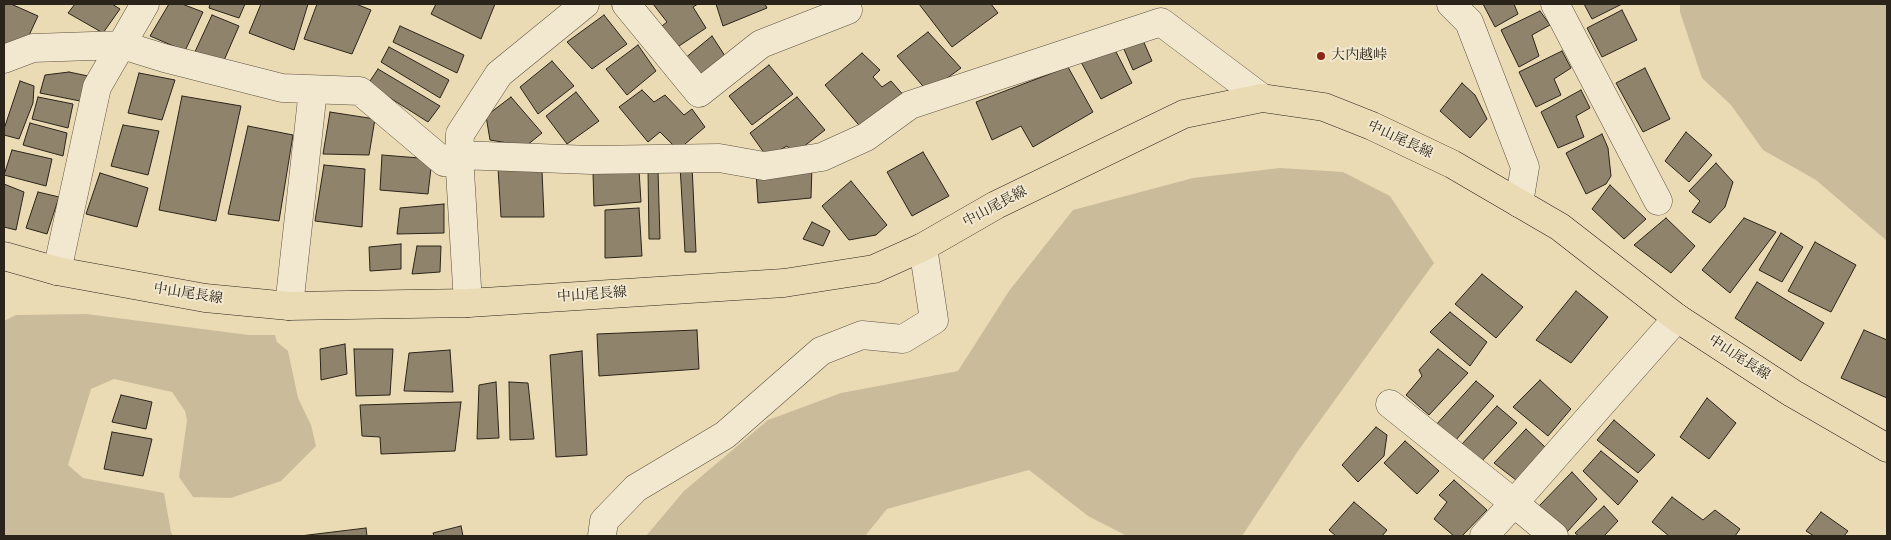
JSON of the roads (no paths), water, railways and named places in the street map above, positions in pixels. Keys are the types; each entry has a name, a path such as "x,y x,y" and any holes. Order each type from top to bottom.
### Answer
{"main road":[{"name":"中山尾長線","path":"4,256 57,271 205,298 289,306 468,303 784,283 874,268 923,247 996,204 1184,114 1262,98 1324,107 1372,126 1452,164 1560,227 1677,318 1792,393 1887,448"}],"street":[{"path":"57,271 98,87 145,4"},
{"path":"468,303 459,155 460,134 499,74 585,4"},
{"path":"626,4 700,93 761,44 848,10"},
{"path":"1452,4 1469,22 1525,167 1519,203"},
{"path":"1555,4 1658,201"},
{"path":"4,59 33,48 122,45 164,58 282,88 360,92 444,162 459,155 590,160 719,158 764,166 822,157 866,137 910,105 1161,22 1262,98"},
{"path":"289,306 313,90"},
{"path":"602,536 604,522 636,488 725,435 821,351 862,335 903,339 934,320 923,247"},
{"path":"1484,536 1677,318"},
{"path":"1390,404 1554,536"}],"place":[{"name":"大内越峠","path":"1321,56"}]}
